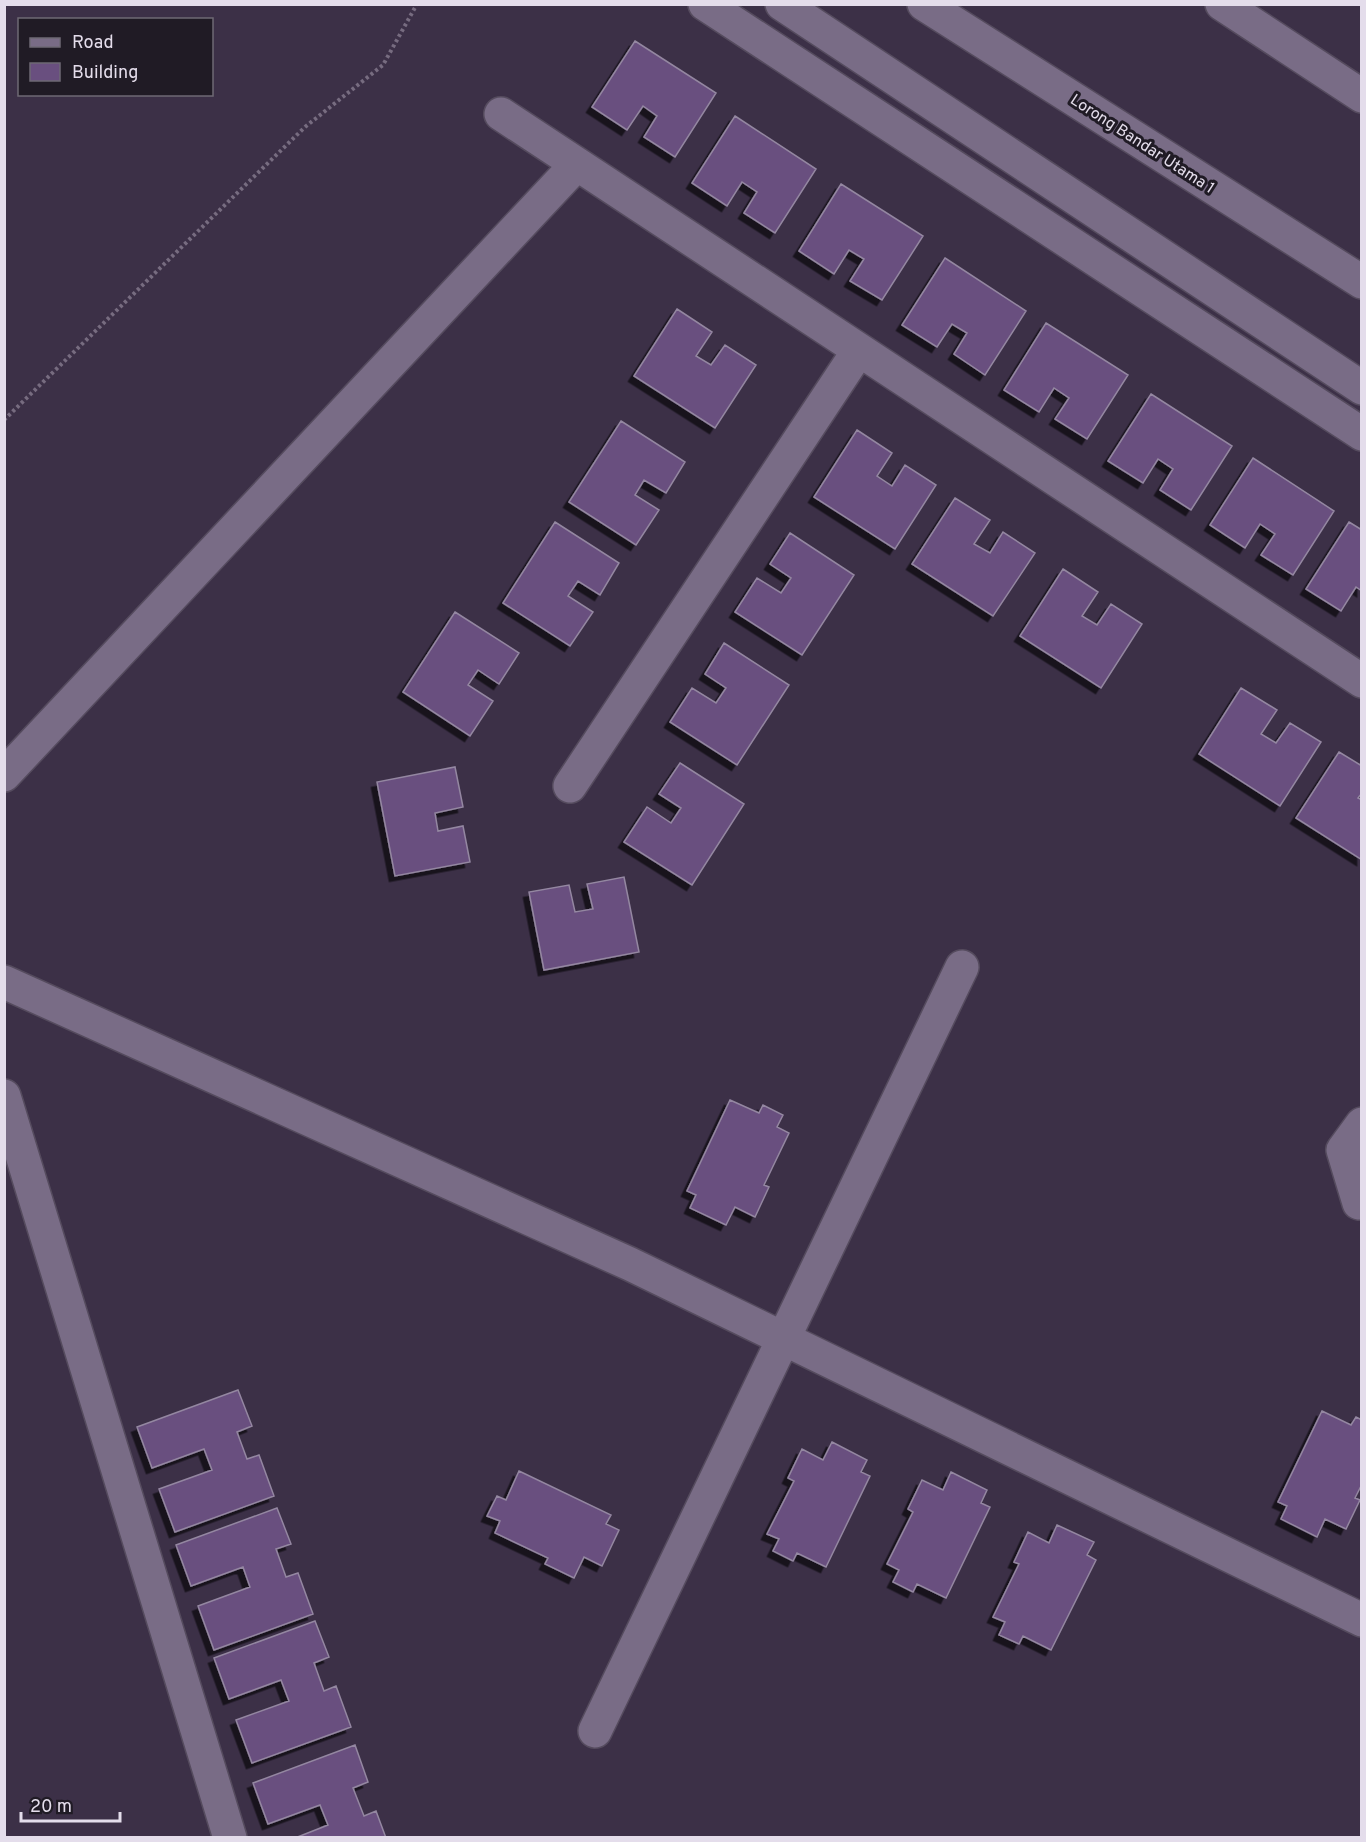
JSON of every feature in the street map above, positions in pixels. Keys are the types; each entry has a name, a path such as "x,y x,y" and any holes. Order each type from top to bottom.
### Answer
{"street":[{"path":"705,4 1362,434"},
{"path":"782,4 1362,388"},
{"name":"Lorong Bandar Utama 1","path":"924,4 969,16 1362,282"},
{"path":"1222,4 1362,96"},
{"path":"501,114 1362,681"},
{"path":"4,775 577,164"},
{"path":"570,786 859,350"},
{"path":"595,1731 962,967"},
{"path":"4,982 619,1259 1362,1620"},
{"path":"4,1096 230,1838"},
{"path":"1362,1124 1343,1150 1359,1203 1362,1202"}],"path":[{"path":"4,420 305,127 383,65 417,4"}],"building":[{"path":"635,41 716,93 675,157 644,137 657,116 643,106 627,130 592,107"},
{"path":"735,116 816,169 775,233 744,213 757,192 742,182 727,206 692,183"},
{"path":"841,184 923,236 882,300 850,281 864,259 849,250 834,274 799,251"},
{"path":"945,258 1026,311 985,375 954,354 967,333 952,324 937,347 902,325"},
{"path":"677,309 712,332 696,356 711,365 725,345 756,365 715,428 634,376"},
{"path":"1046,323 1128,375 1087,439 1055,419 1069,398 1054,388 1039,412 1004,390"},
{"path":"1151,394 1232,446 1191,510 1160,490 1173,469 1158,459 1143,483 1108,461"},
{"path":"621,421 685,462 666,493 644,480 635,495 659,510 636,545 569,502"},
{"path":"857,430 892,453 877,476 892,486 905,465 936,485 895,549 814,497"},
{"path":"1253,458 1334,511 1293,575 1261,555 1275,534 1260,524 1245,548 1210,525"},
{"path":"955,498 990,520 974,544 990,553 1003,532 1035,553 993,616 912,564"},
{"path":"555,522 619,563 600,595 578,581 568,596 593,612 570,646 503,603"},
{"path":"1349,522 1362,530 1362,591 1356,587 1341,611 1306,589"},
{"path":"790,533 854,575 802,655 735,612 757,578 781,593 791,578 770,564"},
{"path":"1063,569 1098,592 1082,616 1097,625 1111,604 1142,624 1101,688 1020,636"},
{"path":"455,612 519,653 499,684 478,670 468,685 493,701 470,736 403,692"},
{"path":"724,643 789,685 737,765 670,722 692,688 716,703 726,688 705,674"},
{"path":"1241,688 1277,710 1261,734 1276,743 1290,723 1321,742 1280,806 1199,754"},
{"path":"1339,752 1362,766 1362,793 1358,798 1362,800 1362,860 1296,818"},
{"path":"680,763 744,804 692,885 624,842 647,807 671,823 681,808 659,794"},
{"path":"455,767 463,807 435,813 438,831 463,826 470,862 395,876 377,782"},
{"path":"624,877 639,952 544,970 529,892 569,885 575,912 593,909 587,884"},
{"path":"730,1100 759,1113 763,1105 783,1115 777,1127 789,1133 764,1185 769,1187 755,1217 735,1207 726,1225 690,1208 696,1195 687,1191"},
{"path":"238,1390 252,1426 237,1432 247,1459 259,1455 274,1496 175,1532 159,1489 212,1470 204,1449 152,1468 137,1427"},
{"path":"1322,1411 1351,1425 1356,1417 1362,1420 1362,1484 1355,1498 1360,1500 1346,1529 1325,1519 1317,1537 1281,1519 1287,1506 1278,1502"},
{"path":"832,1442 867,1460 861,1472 870,1476 826,1567 797,1553 793,1561 773,1551 779,1539 767,1534 794,1481 788,1478 802,1449 823,1460"},
{"path":"519,1471 611,1515 606,1524 619,1530 602,1566 584,1557 574,1578 545,1564 548,1558 495,1533 500,1521 487,1516 497,1496 506,1500"},
{"path":"951,1472 987,1490 981,1503 990,1507 946,1598 917,1584 913,1592 893,1582 899,1570 887,1564 913,1512 908,1509 922,1480 943,1490"},
{"path":"277,1508 291,1544 276,1549 286,1577 298,1573 313,1614 214,1650 198,1606 250,1587 243,1567 191,1586 176,1545"},
{"path":"1057,1525 1094,1542 1087,1555 1096,1560 1051,1650 1023,1636 1019,1644 999,1635 1005,1622 993,1617 1019,1564 1014,1562 1028,1532 1049,1543"},
{"path":"315,1621 329,1657 314,1663 324,1691 336,1686 351,1727 252,1763 236,1720 289,1701 281,1680 229,1699 214,1658"},
{"path":"355,1745 368,1782 353,1788 364,1816 376,1811 386,1838 295,1838 328,1825 320,1805 268,1824 253,1783"}]}
